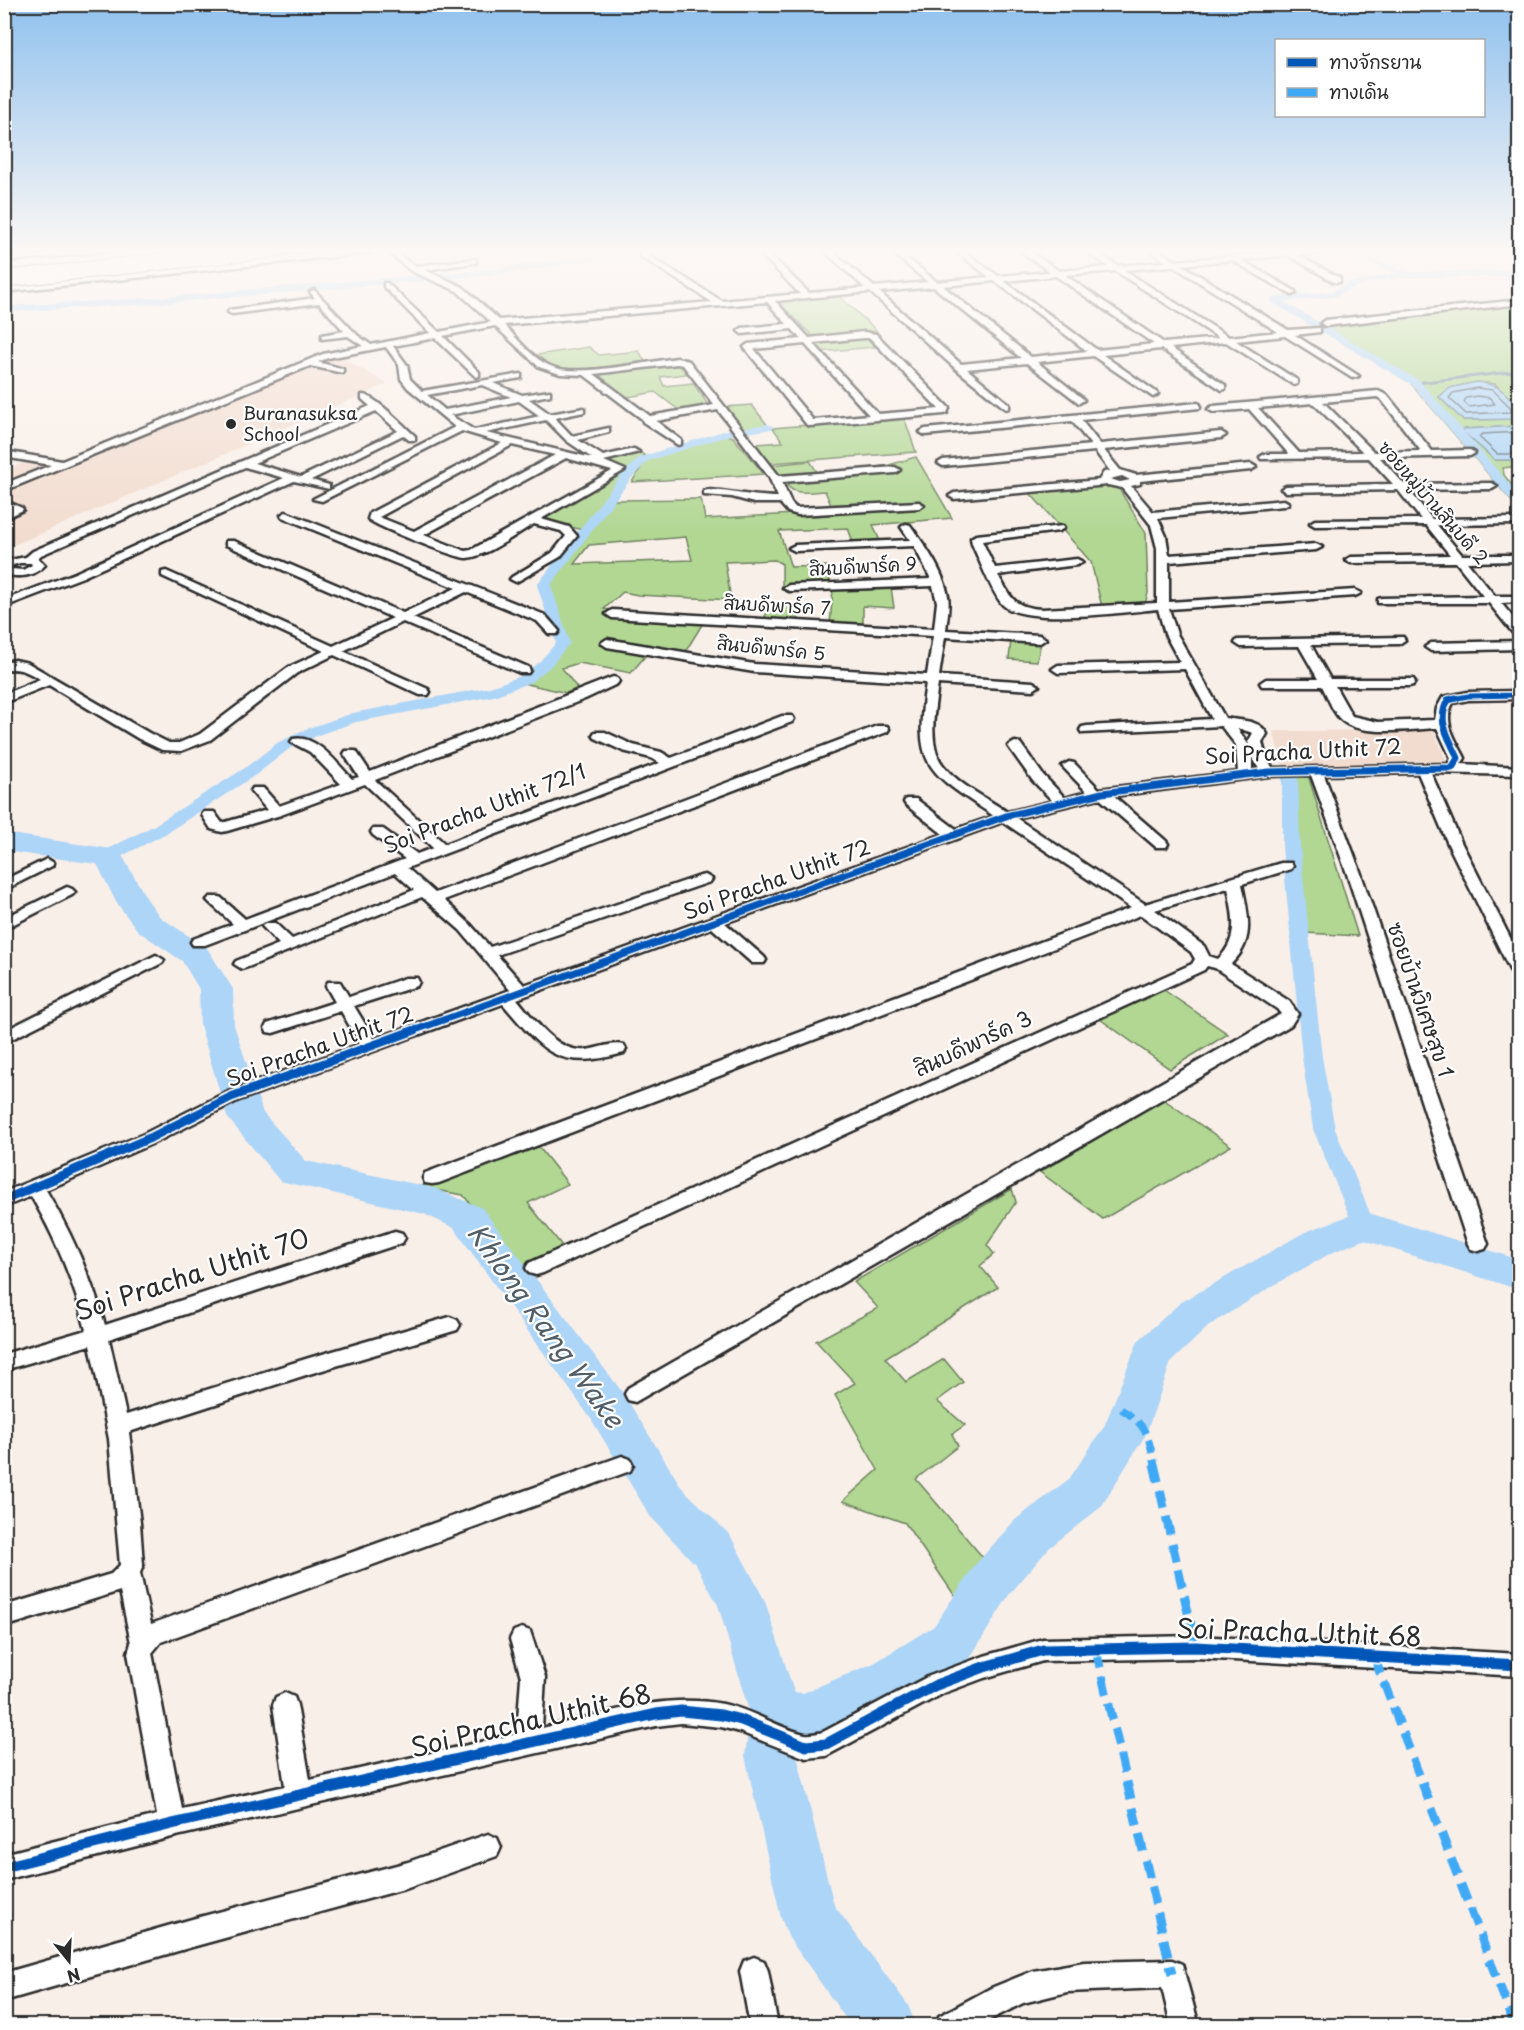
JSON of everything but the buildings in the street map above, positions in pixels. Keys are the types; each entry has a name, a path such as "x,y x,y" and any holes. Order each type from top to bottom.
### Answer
{"street":[{"path":"4,488 310,363 336,353 376,345"},
{"path":"388,345 404,365 406,379 411,386 461,428 563,455 597,460 634,452"},
{"path":"446,345 479,378 521,398 548,417 570,439 597,460 620,470 474,553 464,555 373,519 374,515 511,442"},
{"path":"522,345 549,369 586,372 684,362 688,364 775,479 784,500 792,510 798,512 918,505"},
{"path":"766,345 748,347 810,423 944,411 944,408 882,345"},
{"path":"809,345 876,417"},
{"path":"934,345 1006,406"},
{"path":"1009,345 1079,400"},
{"path":"1084,345 1153,394"},
{"path":"959,367 1172,345"},
{"path":"1234,345 1294,382"},
{"path":"1306,345 1356,376"},
{"path":"1160,346 1222,387"},
{"path":"310,363 340,371"},
{"path":"586,372 646,420 678,442"},
{"path":"420,394 479,378 518,376"},
{"path":"444,413 546,393"},
{"path":"1213,409 1371,394 1384,397 1429,454"},
{"path":"365,397 416,441"},
{"name":"ซอยหมู่บ้านสินบดี 2","path":"1315,399 1401,487 1520,634"},
{"path":"1251,405 1296,456"},
{"path":"925,432 1197,406"},
{"path":"59,582 29,572 12,573 6,566 30,559 37,553 376,407"},
{"path":"646,420 719,407"},
{"path":"473,433 581,410"},
{"path":"1075,418 1118,473 1130,482 1157,526 1164,550 1165,619 1188,665 1222,722 1238,734 1243,743 1247,757 1245,774"},
{"path":"318,499 461,428"},
{"path":"570,439 606,430"},
{"path":"4,604 405,431"},
{"path":"943,463 1221,435"},
{"path":"1265,457 1470,453"},
{"path":"4,454 63,464"},
{"path":"414,536 563,455"},
{"path":"245,464 325,487"},
{"path":"954,496 1106,482 1130,482 1251,467"},
{"path":"775,479 895,470"},
{"path":"1106,482 1105,476 1118,473"},
{"path":"1286,489 1492,486"},
{"path":"708,493 732,494 754,500 784,500"},
{"path":"4,503 18,510 4,516"},
{"path":"1150,516 1284,503"},
{"path":"286,514 541,618 553,631"},
{"path":"516,579 556,555 572,536 565,529 533,520"},
{"path":"1315,523 1520,521"},
{"path":"636,1394 1285,1021 1290,1014 1283,1005 1221,965 1203,959 1198,949 1143,909 953,782 936,766 930,752 927,729 932,680 940,645 943,599 926,556 906,527"},
{"path":"1059,528 976,538 1007,602 1014,608 1025,611 1066,612 1164,608 1355,593"},
{"path":"230,543 524,670"},
{"path":"795,548 917,543"},
{"path":"1163,559 1316,547"},
{"path":"1351,560 1520,558"},
{"path":"29,572 39,565 38,561 30,559"},
{"path":"991,572 1077,562"},
{"path":"166,574 424,692"},
{"name":"สินบดีพาร์ค 9","path":"789,588 937,582"},
{"path":"4,666 15,664 28,667 144,736 167,747 181,747 205,737 293,670 465,588"},
{"path":"1382,601 1520,599"},
{"name":"สินบดีพาร์ค 7","path":"612,614 1040,639"},
{"path":"1241,643 1399,640"},
{"path":"1303,642 1347,719 1357,724 1440,724"},
{"name":"สินบดีพาร์ค 5","path":"608,643 754,668 1033,686"},
{"path":"1431,647 1520,645"},
{"path":"1058,669 1188,665"},
{"path":"4,699 49,680"},
{"path":"209,815 216,826 222,828 276,812 580,696 613,681"},
{"path":"1266,684 1409,682"},
{"path":"1452,768 1458,758 1440,724 1441,710 1448,700 1468,696 1520,695"},
{"name":"Soi Pracha Uthit 72/1","path":"199,942 787,719"},
{"path":"1087,730 1222,722 1247,725 1259,730 1260,735 1255,742 1260,762 1269,772"},
{"path":"242,964 882,729"},
{"path":"600,735 627,748 657,755 670,764"},
{"path":"298,742 315,749 350,785"},
{"path":"1015,746 1038,778 1062,802"},
{"path":"351,754 368,778 400,811 443,849"},
{"path":"1069,765 1161,844"},
{"name":"Soi Pracha Uthit 72","path":"4,1200 169,1130 231,1097 1006,816 1099,793 1245,774 1452,768 1520,771"},
{"path":"1423,769 1455,844 1520,974"},
{"name":"ซอยบ้านวิเศษสุข 1","path":"1316,771 1353,871 1478,1244"},
{"path":"258,791 276,812"},
{"path":"911,802 954,835"},
{"path":"378,832 416,860"},
{"path":"4,886 47,863"},
{"path":"432,1178 1143,909 1286,866"},
{"path":"397,867 465,927 487,953 513,995 554,1049 570,1055 588,1055 618,1049"},
{"path":"487,953 705,879"},
{"path":"1221,965 1234,954 1241,941 1242,930 1234,881"},
{"path":"4,924 67,892"},
{"path":"215,900 243,925"},
{"path":"713,921 758,960"},
{"path":"270,926 290,945"},
{"name":"สินบดีพาร์ค 3","path":"537,1268 1198,967 1203,959"},
{"path":"4,1038 156,960"},
{"path":"273,1028 411,982"},
{"path":"334,986 370,1046"},
{"path":"4,1617 118,1582 128,1573 132,1565 117,1427 98,1335 62,1235 35,1187"},
{"name":"Soi Pracha Uthit 70","path":"4,1362 98,1335 395,1238"},
{"path":"117,1427 309,1366 450,1325"},
{"path":"143,1643 153,1635 171,1627 622,1465"},
{"path":"128,1573 143,1643 140,1653 172,1824"},
{"path":"522,1639 533,1677 529,1743"},
{"name":"Soi Pracha Uthit 68","path":"4,1868 172,1824 299,1794 664,1713 681,1711 741,1720 806,1746 826,1744 936,1685 1014,1657 1043,1650 1196,1647 1520,1665"},
{"path":"285,1705 299,1794"},
{"path":"4,1987 192,1933 408,1875 488,1847"},
{"path":"754,1971 764,2025"},
{"path":"949,2025 1030,1986 1056,1979 1172,1974 1185,2025"}],"shaded area":[{"name":"Buranasuksa School","path":"338,355 387,384 5,549 5,492"},
{"path":"25,462 48,468 5,486 5,470"},
{"path":"1433,730 1447,762 1283,766 1273,731"}],"green space":[{"path":"813,345 873,345 875,347 820,352"},
{"path":"1355,345 1519,345 1519,409 1495,384 1477,382 1450,388 1439,397 1463,420 1519,419 1519,426 1465,429 1463,431 1495,460 1519,460 1519,466 1503,468 1504,475 1519,494 1519,510 1409,381 1416,380"},
{"path":"589,347 599,355 639,351 645,361 581,370 550,367 537,355"},
{"path":"679,364 687,374 660,377 664,386 693,383 709,406 680,411 655,392 623,398 592,373"},
{"path":"752,405 768,426 741,429 724,407"},
{"path":"904,417 916,452 770,463 756,444 783,442 773,428"},
{"path":"728,435 733,437 764,474 632,482 645,461 654,456"},
{"path":"640,452 644,455 630,468 582,530 539,518 619,473 603,462"},
{"path":"916,457 952,518 873,525 880,541 853,542 848,528 779,531 791,567 827,566 830,582 795,584 797,590 782,590 782,564 775,560 725,562 731,600 638,595 623,592 604,609 703,623 684,654 603,640 600,644 647,654 631,673 579,663 562,668 577,688 567,693 522,683 546,665 567,643 547,586 586,531 613,500 701,499 705,519 863,510 860,503 831,505 825,491 796,491 788,486 785,480 870,474 869,468","holes":["686,537 692,560 574,564 589,545"]},
{"path":"810,461 817,472 779,476 772,465"},
{"path":"1102,484 1119,489 1146,533 1148,593 1145,604 1102,607 1091,562 1029,492"},
{"path":"891,587 894,608 863,606 863,624 830,624 833,589"},
{"path":"771,603 801,605 798,621 764,619"},
{"path":"1011,640 1041,642 1037,661 1009,659"},
{"path":"1308,775 1358,936 1306,933 1287,776"},
{"path":"1161,988 1228,1034 1170,1069 1097,1017"},
{"path":"1163,1099 1231,1146 1103,1219 1040,1172"},
{"path":"535,1142 568,1184 528,1203 563,1247 523,1268 463,1195 419,1187"},
{"path":"1012,1189 1016,1202 987,1245 994,1254 980,1266 998,1287 885,1358 906,1382 944,1359 963,1382 937,1401 965,1425 952,1434 958,1446 916,1479 991,1567 959,1602 905,1523 843,1501 878,1470 835,1395 855,1383 816,1341 878,1308 854,1282"}],"water":[{"path":"1477,382 1497,387 1506,394 1519,409 1519,419 1463,420 1439,397 1450,388"},
{"path":"1519,426 1519,460 1495,460 1462,431 1465,429"}],"waterway":[{"path":"1351,345 1416,383 1520,504"},
{"path":"1416,383 1520,371"},
{"path":"747,430 768,427"},
{"path":"108,856 159,830 251,771 283,746 315,731 353,718 494,691 526,679 545,664 563,643 544,585 626,477 650,456 730,432"},
{"path":"1290,778 1291,847 1312,1057 1324,1129 1364,1225"},
{"name":"Khlong Rang Wake","path":"4,842 108,856 132,902 149,924 195,955 216,989 217,1025 246,1117 294,1172 434,1202 468,1218 607,1406 666,1502 713,1550 741,1601 776,1715"},
{"path":"776,1715 804,1717 892,1680 952,1642 992,1580 1032,1534 1085,1493 1124,1434 1153,1353 1195,1314 1262,1273 1319,1242 1362,1225 1520,1275"},
{"name":"Khlong Rang Wake","path":"776,1715 771,1756 809,1918 887,2026"}],"marked path":[{"path":"1121,1409 1140,1421 1149,1441 1196,1647"},
{"path":"1096,1650 1172,1974"},
{"path":"1374,1657 1515,2026"}],"cycle path":[{"path":"4,1200 150,1138 231,1097 1006,816 1102,793 1269,772 1452,768 1458,758 1442,722 1443,708 1448,700 1468,696 1520,695"},
{"path":"4,1867 172,1824 656,1714 681,1711 721,1715 741,1720 806,1746 826,1744 936,1685 984,1667 1043,1650 1196,1647 1520,1665"}],"place":[{"name":"Buranasuksa School","path":"231,424"}]}
